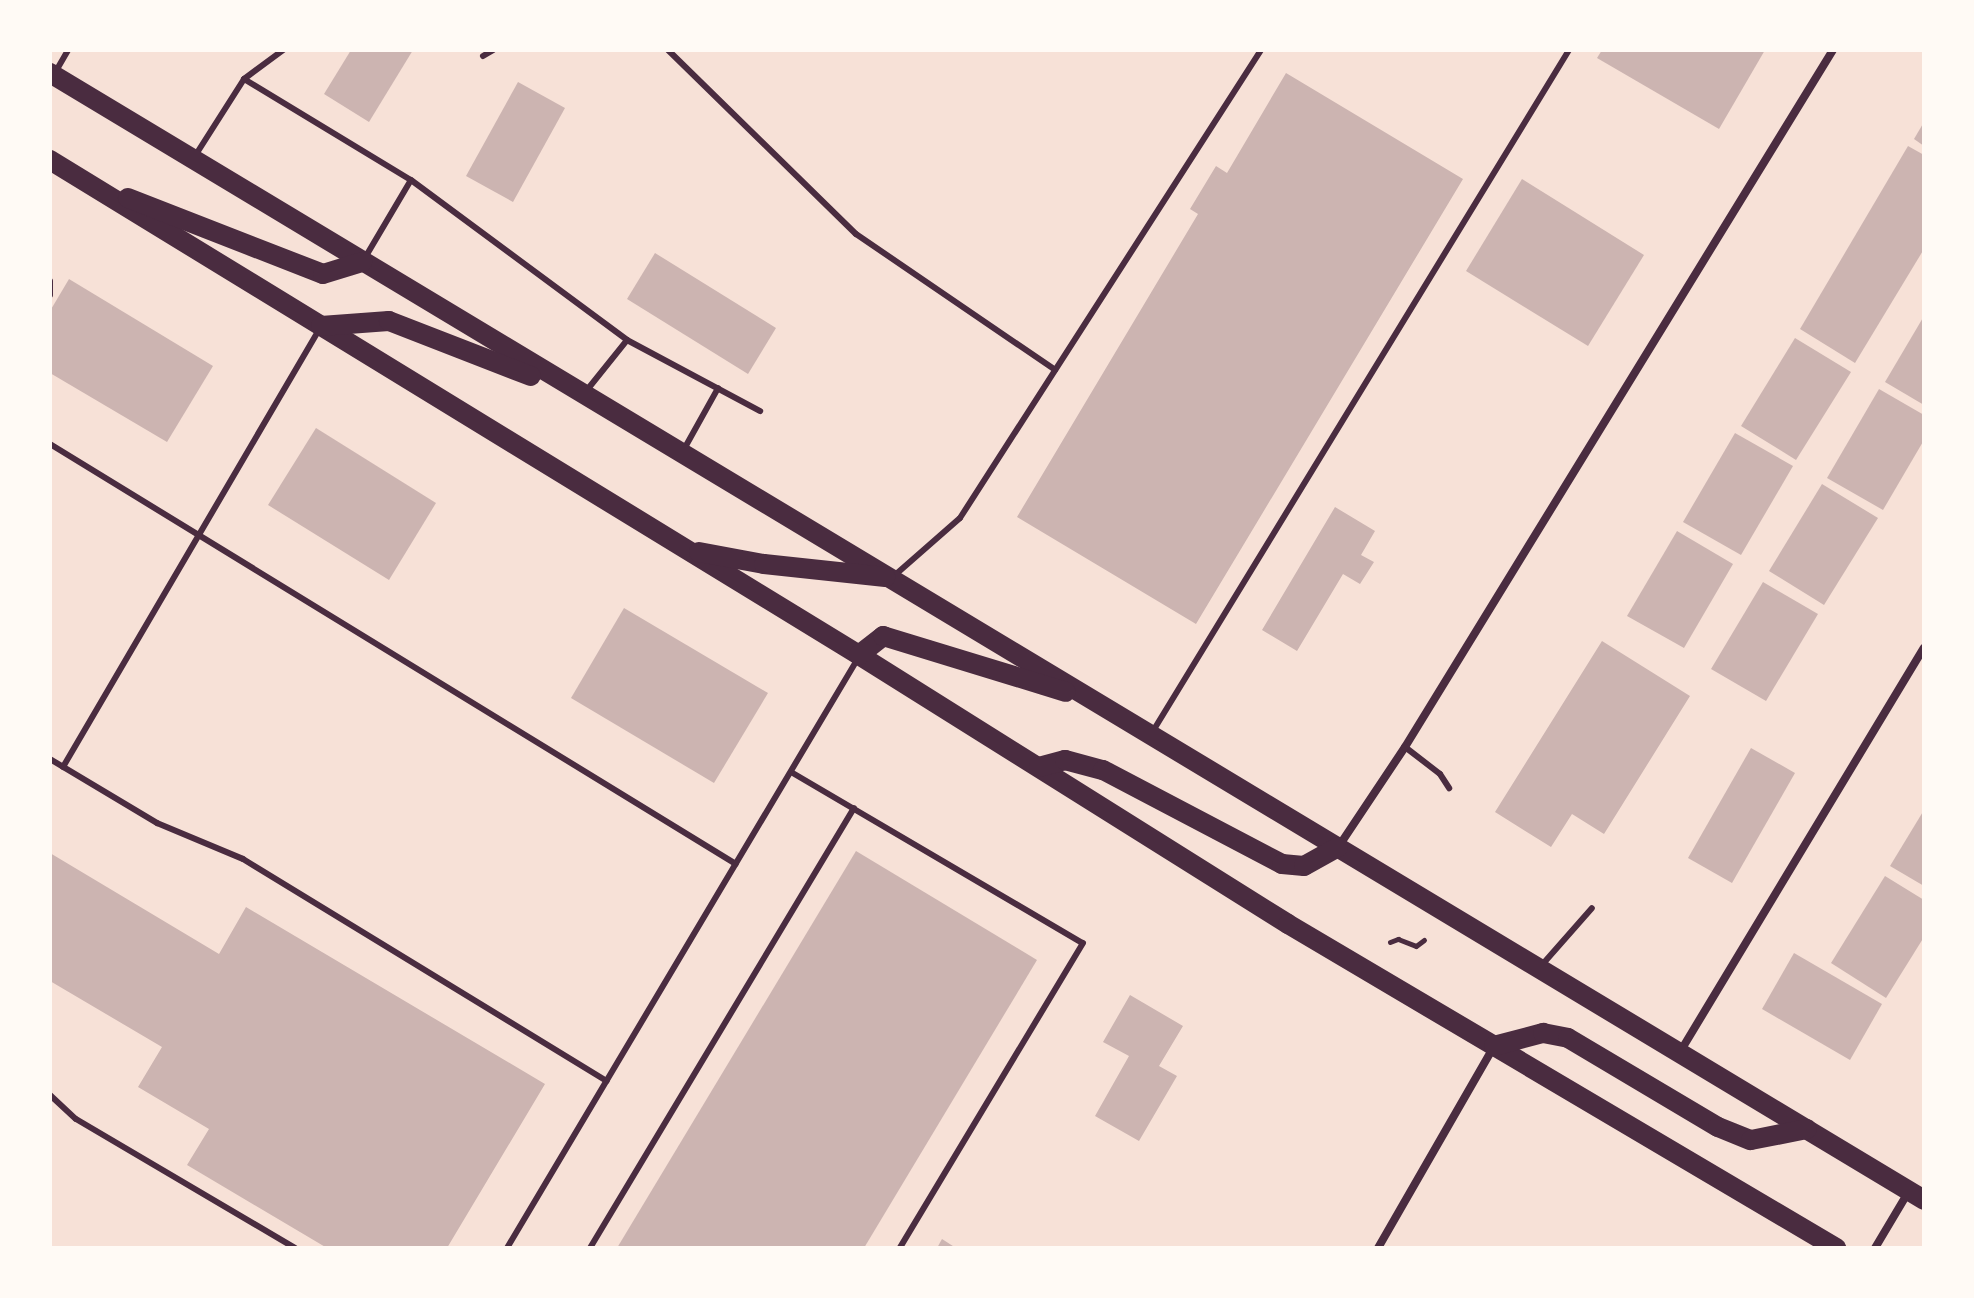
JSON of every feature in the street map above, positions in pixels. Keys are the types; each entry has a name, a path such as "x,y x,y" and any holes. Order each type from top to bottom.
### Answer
{"main road":[{"path":"52,74 681,455 892,577 1541,966 1917,1196"},
{"path":"50,160 859,655 1288,924 1836,1248"},
{"path":"83,181 323,274 362,262"},
{"path":"321,326 389,321 583,396"},
{"path":"683,549 764,564 892,577"},
{"path":"859,655 883,636 1093,700"},
{"path":"1039,767 1065,760 1103,770 1282,864 1304,866 1338,847"},
{"path":"1494,1046 1543,1033 1568,1038 1718,1127 1751,1140 1807,1129"}],"street":[{"path":"1338,847 1405,747 1833,50"},
{"path":"1680,1053 1924,648"},
{"path":"1378,1248 1494,1046"},
{"path":"1875,1248 1917,1196"}],"lane":[{"path":"52,74 68,50"},
{"path":"193,159 244,79 283,50"},
{"path":"483,56 493,50"},
{"path":"668,50 856,234 1055,370"},
{"path":"892,577 960,518 1261,50"},
{"path":"1151,734 1569,50"},
{"path":"244,79 411,180 627,340 760,411"},
{"path":"362,262 411,180"},
{"path":"50,281 50,295"},
{"path":"63,767 321,326"},
{"path":"583,396 627,340"},
{"path":"681,455 718,388"},
{"path":"50,444 736,864"},
{"path":"507,1248 859,655"},
{"path":"1405,747 1440,774 1449,788"},
{"path":"50,759 157,823 243,859 607,1081"},
{"path":"791,772 1083,943 900,1248"},
{"path":"590,1248 854,808"},
{"path":"1541,966 1592,908"},
{"path":"50,1095 76,1119 295,1248"}],"path":[{"path":"1390,942 1398,939 1416,946 1424,940"}],"building":[{"path":"351,50 413,50 369,122 324,94"},
{"path":"1602,50 1765,50 1719,129 1597,58"},
{"path":"1286,73 1463,179 1196,624 1017,517 1198,214 1190,209 1216,166 1227,173"},
{"path":"518,82 565,108 513,202 466,176"},
{"path":"1924,122 1924,146 1914,139"},
{"path":"1908,146 1924,155 1924,249 1855,363 1800,329"},
{"path":"1522,179 1644,255 1588,346 1466,271"},
{"path":"655,253 776,328 748,374 627,299"},
{"path":"69,279 213,366 167,442 50,373 50,311"},
{"path":"1924,316 1924,405 1885,382"},
{"path":"1795,338 1851,372 1796,460 1741,426"},
{"path":"1879,389 1924,415 1924,440 1883,510 1827,478"},
{"path":"316,428 436,503 389,580 268,505"},
{"path":"1735,433 1793,466 1741,555 1683,522"},
{"path":"1822,484 1878,518 1824,605 1769,571"},
{"path":"1335,507 1375,531 1361,555 1374,562 1360,584 1343,574 1297,651 1262,630"},
{"path":"1677,531 1733,564 1684,648 1627,616"},
{"path":"1763,582 1818,614 1766,701 1711,669"},
{"path":"624,608 768,693 714,783 571,698"},
{"path":"1602,641 1690,696 1604,834 1572,814 1551,847 1495,812"},
{"path":"1751,748 1795,773 1732,883 1688,858"},
{"path":"1924,810 1924,886 1890,866"},
{"path":"856,851 1037,960 864,1248 617,1248"},
{"path":"50,853 219,954 246,907 545,1084 447,1248 327,1248 187,1165 209,1129 138,1087 162,1047 50,981"},
{"path":"1885,876 1924,900 1924,937 1886,998 1831,963"},
{"path":"1794,953 1882,1004 1850,1060 1762,1009"},
{"path":"1130,995 1183,1026 1159,1066 1177,1076 1139,1141 1095,1116 1129,1056 1103,1042"},
{"path":"942,1239 956,1248 937,1248"}]}
